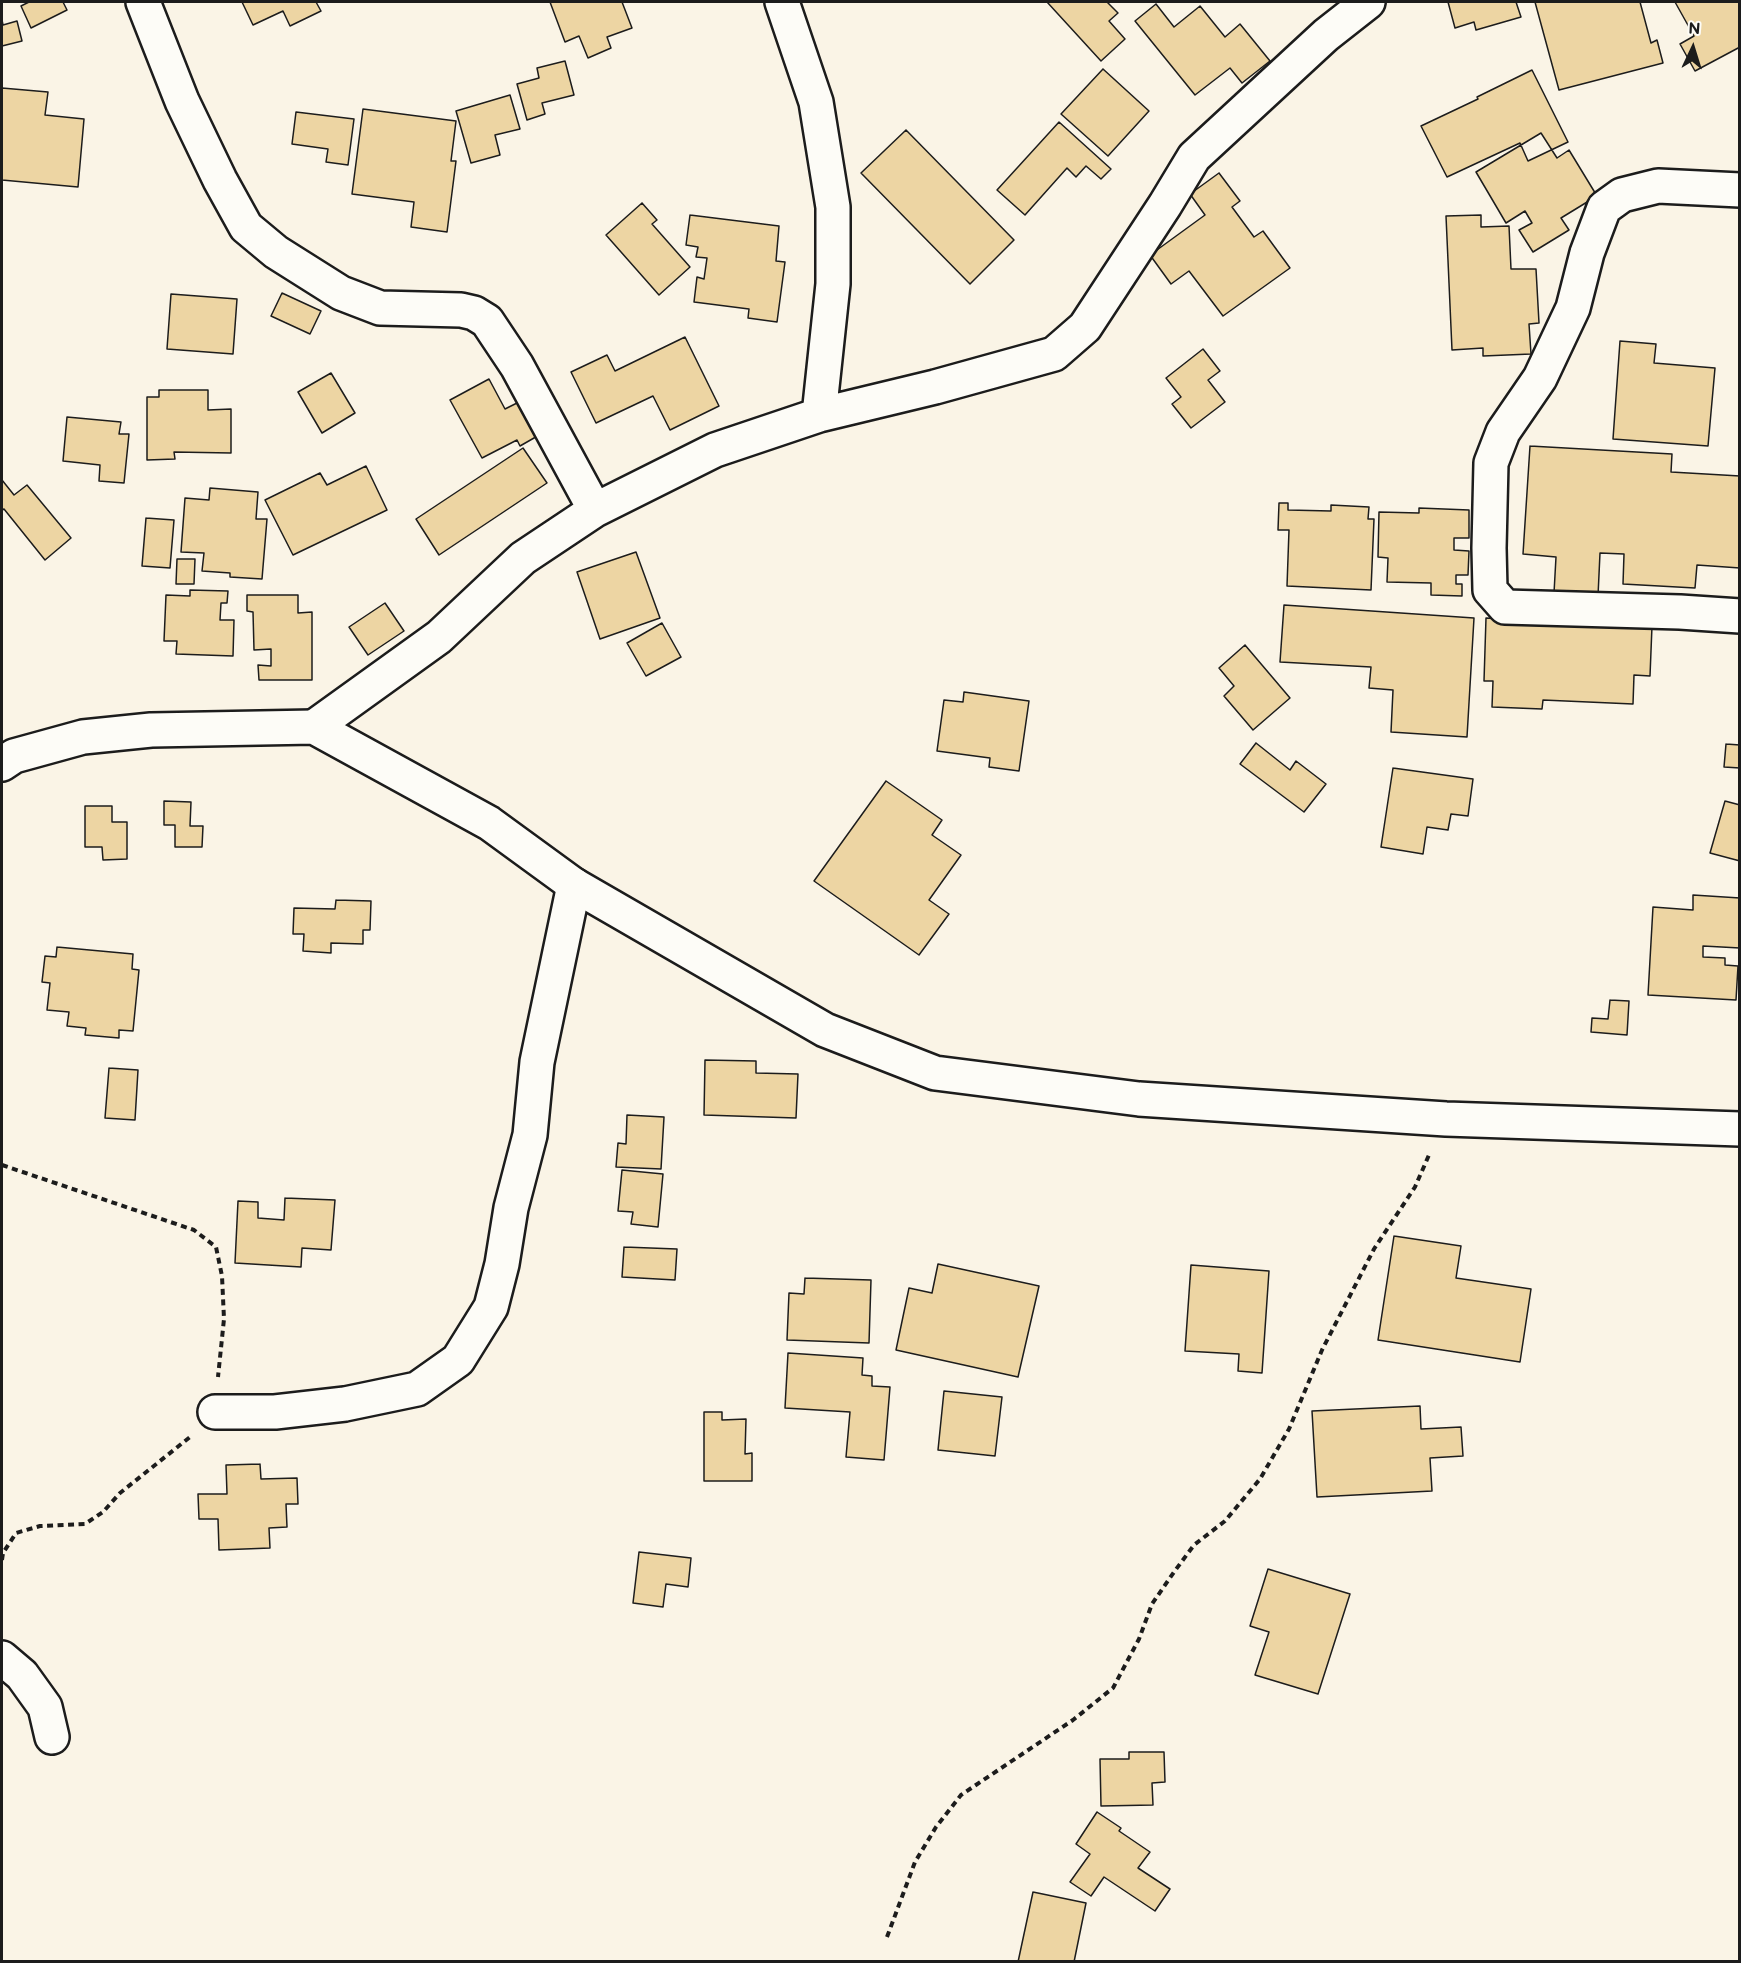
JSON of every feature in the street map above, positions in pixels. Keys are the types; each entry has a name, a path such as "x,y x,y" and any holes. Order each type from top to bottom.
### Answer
{"street":[{"path":"143,2 182,101 220,180 246,227 276,252 341,293 380,308 461,310 474,313 487,321 528,386 595,510"},
{"path":"782,2 816,102 833,207 833,284 819,415"},
{"path":"314,727 439,637 523,558 595,510 714,450 819,415 935,387 1054,354 1085,327 1194,157 1326,35 1368,2"},
{"path":"1740,190 1658,186 1622,195 1604,208 1587,253 1573,308 1540,378 1503,432 1491,464 1489,548 1490,590 1505,606 1740,616"},
{"path":"2,764 14,756 83,737 151,730 314,727 489,823 574,885 825,1030 935,1073 1138,1099 1446,1119 1740,1128"},
{"path":"215,1412 275,1412 345,1404 417,1389 458,1360 491,1306 502,1264 511,1208 530,1135 537,1062 574,885"},
{"path":"2,1658 22,1675 45,1707 52,1737"}],"path":[{"path":"887,1937 915,1862 936,1827 961,1795 1073,1720 1113,1688 1139,1639 1152,1604 1174,1572 1194,1545 1226,1521 1260,1479 1289,1428 1322,1350 1374,1249 1415,1187 1446,1119"},
{"path":"2,1165 194,1230 216,1247 222,1276 224,1319 215,1412 185,1442 120,1493 103,1512 85,1524 40,1526 16,1533 3,1553 2,1560"}],"building":[{"path":"29,2 63,2 67,10 31,28 21,6"},
{"path":"242,2 316,2 321,11 290,26 283,11 253,25"},
{"path":"550,2 622,2 632,28 607,37 611,48 588,58 579,36 565,42"},
{"path":"1047,2 1107,2 1118,13 1109,21 1125,39 1101,61"},
{"path":"1448,2 1516,2 1521,17 1476,30 1474,22 1455,28"},
{"path":"1535,2 1640,2 1651,43 1657,40 1663,63 1559,90"},
{"path":"1675,2 1740,2 1740,47 1695,71 1680,44 1694,36"},
{"path":"1156,4 1174,27 1200,6 1225,37 1240,24 1270,61 1242,83 1230,68 1195,95 1135,21"},
{"path":"2,20 3,25 17,21 22,41 2,46"},
{"path":"565,61 574,95 542,103 545,114 527,120 517,84 539,78 537,68"},
{"path":"1103,69 1149,111 1108,156 1061,114"},
{"path":"1532,70 1568,142 1528,161 1520,143 1447,177 1421,126"},
{"path":"2,88 48,92 45,115 84,119 78,187 2,180"},
{"path":"510,95 520,129 495,135 500,155 471,163 456,111"},
{"path":"363,109 456,121 451,161 456,161 447,232 411,227 414,202 352,194"},
{"path":"296,112 354,119 348,165 326,162 328,149 292,144"},
{"path":"1059,122 1111,169 1101,179 1086,166 1076,177 1067,168 1025,215 997,190"},
{"path":"906,130 1014,240 970,284 861,173"},
{"path":"1541,133 1557,158 1569,150 1597,196 1561,218 1569,230 1533,252 1519,230 1532,223 1525,211 1506,223 1476,172"},
{"path":"1219,173 1240,201 1232,207 1254,237 1263,231 1290,268 1223,316 1189,271 1171,284 1150,255 1205,215 1190,194"},
{"path":"642,203 657,220 652,224 690,267 659,295 606,235"},
{"path":"690,215 779,226 776,261 785,262 777,322 748,318 749,309 694,302 697,277 704,279 707,258 696,257 698,247 686,245"},
{"path":"1481,215 1481,227 1509,226 1511,269 1536,269 1539,323 1529,324 1531,354 1483,356 1483,348 1452,350 1446,216"},
{"path":"282,293 321,311 310,334 271,316"},
{"path":"171,294 237,299 233,354 167,349"},
{"path":"685,337 719,406 670,430 653,396 596,423 571,372 607,355 615,371"},
{"path":"1620,341 1656,344 1654,363 1715,368 1708,446 1613,439"},
{"path":"1203,349 1220,371 1208,380 1225,402 1191,428 1172,404 1181,397 1166,378"},
{"path":"331,373 355,413 322,433 298,392"},
{"path":"489,379 505,409 523,400 541,434 520,446 517,440 482,458 450,400"},
{"path":"159,390 208,390 208,410 231,409 231,453 174,452 175,459 147,460 147,397 159,397"},
{"path":"67,417 121,422 119,434 129,434 124,483 99,481 100,465 63,461"},
{"path":"1530,446 1672,454 1671,472 1740,476 1740,568 1697,565 1695,588 1623,584 1624,554 1600,553 1598,596 1554,593 1556,557 1523,554"},
{"path":"523,448 547,483 439,555 416,519"},
{"path":"366,466 387,510 293,555 265,500 320,473 327,485"},
{"path":"2,480 14,495 27,485 71,538 45,560 4,509 2,510"},
{"path":"210,488 258,492 256,519 267,519 262,579 230,577 230,573 202,571 204,553 181,552 185,498 209,500"},
{"path":"1279,503 1288,503 1288,510 1331,511 1331,505 1369,507 1368,519 1374,519 1371,590 1287,586 1289,530 1278,530"},
{"path":"1419,508 1469,510 1469,538 1454,538 1454,550 1469,551 1468,575 1456,575 1456,584 1462,584 1462,596 1431,595 1431,583 1387,582 1388,558 1378,557 1379,512 1419,513"},
{"path":"146,518 174,520 170,568 142,566"},
{"path":"636,552 660,618 600,639 577,572"},
{"path":"177,559 195,559 194,584 176,584"},
{"path":"190,590 228,591 227,603 221,603 220,620 234,620 233,656 176,654 177,641 164,641 166,595 190,596"},
{"path":"247,595 298,595 298,613 312,612 312,680 259,680 258,665 271,666 271,649 254,650 253,612 247,611"},
{"path":"385,603 404,631 368,655 349,627"},
{"path":"1284,605 1474,618 1467,737 1391,732 1393,690 1369,688 1371,667 1280,662"},
{"path":"1486,618 1652,626 1650,676 1634,675 1633,704 1543,700 1542,709 1492,707 1493,681 1484,681"},
{"path":"662,623 681,657 646,676 627,643"},
{"path":"1245,645 1290,698 1253,730 1224,696 1234,686 1219,668"},
{"path":"964,692 1029,701 1019,771 989,767 990,758 937,751 944,700 963,702"},
{"path":"1256,743 1290,770 1296,761 1326,784 1304,812 1240,764"},
{"path":"1726,744 1740,745 1740,768 1724,767"},
{"path":"1393,768 1473,779 1468,816 1451,814 1448,830 1427,827 1423,854 1381,847"},
{"path":"886,781 942,820 932,835 961,855 929,900 949,914 919,955 814,881"},
{"path":"164,801 191,802 190,826 203,826 202,847 175,847 175,825 164,825"},
{"path":"1725,801 1740,805 1740,861 1710,853"},
{"path":"85,806 112,806 112,822 127,822 127,859 103,860 102,847 85,847"},
{"path":"1693,895 1740,898 1740,948 1703,946 1703,957 1725,958 1725,965 1738,966 1736,1000 1648,995 1653,907 1693,910"},
{"path":"336,900 371,901 370,930 363,930 363,944 331,943 331,953 303,951 304,934 293,934 294,908 335,909"},
{"path":"57,947 133,954 132,969 139,970 133,1031 119,1030 119,1038 85,1035 86,1028 67,1026 69,1012 47,1010 50,983 42,982 45,956 56,957"},
{"path":"1610,1000 1629,1001 1627,1035 1591,1032 1592,1018 1608,1019"},
{"path":"705,1060 756,1061 756,1073 798,1074 796,1118 704,1115"},
{"path":"109,1068 138,1070 135,1120 105,1118"},
{"path":"627,1115 664,1117 661,1169 616,1167 618,1143 626,1144"},
{"path":"622,1170 663,1174 658,1227 631,1224 633,1212 618,1211"},
{"path":"285,1198 335,1200 331,1250 302,1248 301,1267 235,1263 238,1201 258,1202 258,1218 284,1220"},
{"path":"1394,1236 1461,1246 1456,1278 1531,1289 1520,1362 1378,1340"},
{"path":"624,1247 677,1249 675,1280 622,1277"},
{"path":"938,1264 1039,1286 1018,1377 896,1350 909,1288 932,1293"},
{"path":"1191,1265 1269,1271 1262,1373 1238,1371 1239,1354 1185,1351"},
{"path":"805,1278 871,1280 869,1343 787,1340 789,1293 804,1294"},
{"path":"788,1353 863,1358 862,1375 872,1376 872,1386 890,1387 884,1460 846,1457 850,1412 785,1408"},
{"path":"944,1391 1002,1397 995,1456 938,1450"},
{"path":"1420,1406 1421,1429 1461,1427 1463,1456 1430,1458 1432,1491 1317,1497 1312,1411"},
{"path":"704,1412 722,1412 722,1420 746,1419 745,1454 752,1453 752,1481 704,1481"},
{"path":"260,1464 261,1479 297,1478 298,1504 286,1504 287,1527 269,1528 270,1548 219,1550 218,1519 199,1519 198,1494 227,1494 226,1465"},
{"path":"639,1552 691,1558 688,1587 666,1584 663,1607 633,1603"},
{"path":"1268,1569 1350,1594 1318,1694 1255,1675 1269,1632 1250,1626"},
{"path":"1129,1752 1164,1752 1165,1782 1152,1783 1153,1805 1101,1806 1100,1759 1129,1759"},
{"path":"1097,1812 1121,1828 1119,1831 1150,1852 1138,1868 1170,1889 1155,1911 1104,1877 1091,1896 1070,1882 1090,1854 1076,1844"},
{"path":"1033,1892 1086,1903 1074,1962 1018,1962"}]}
